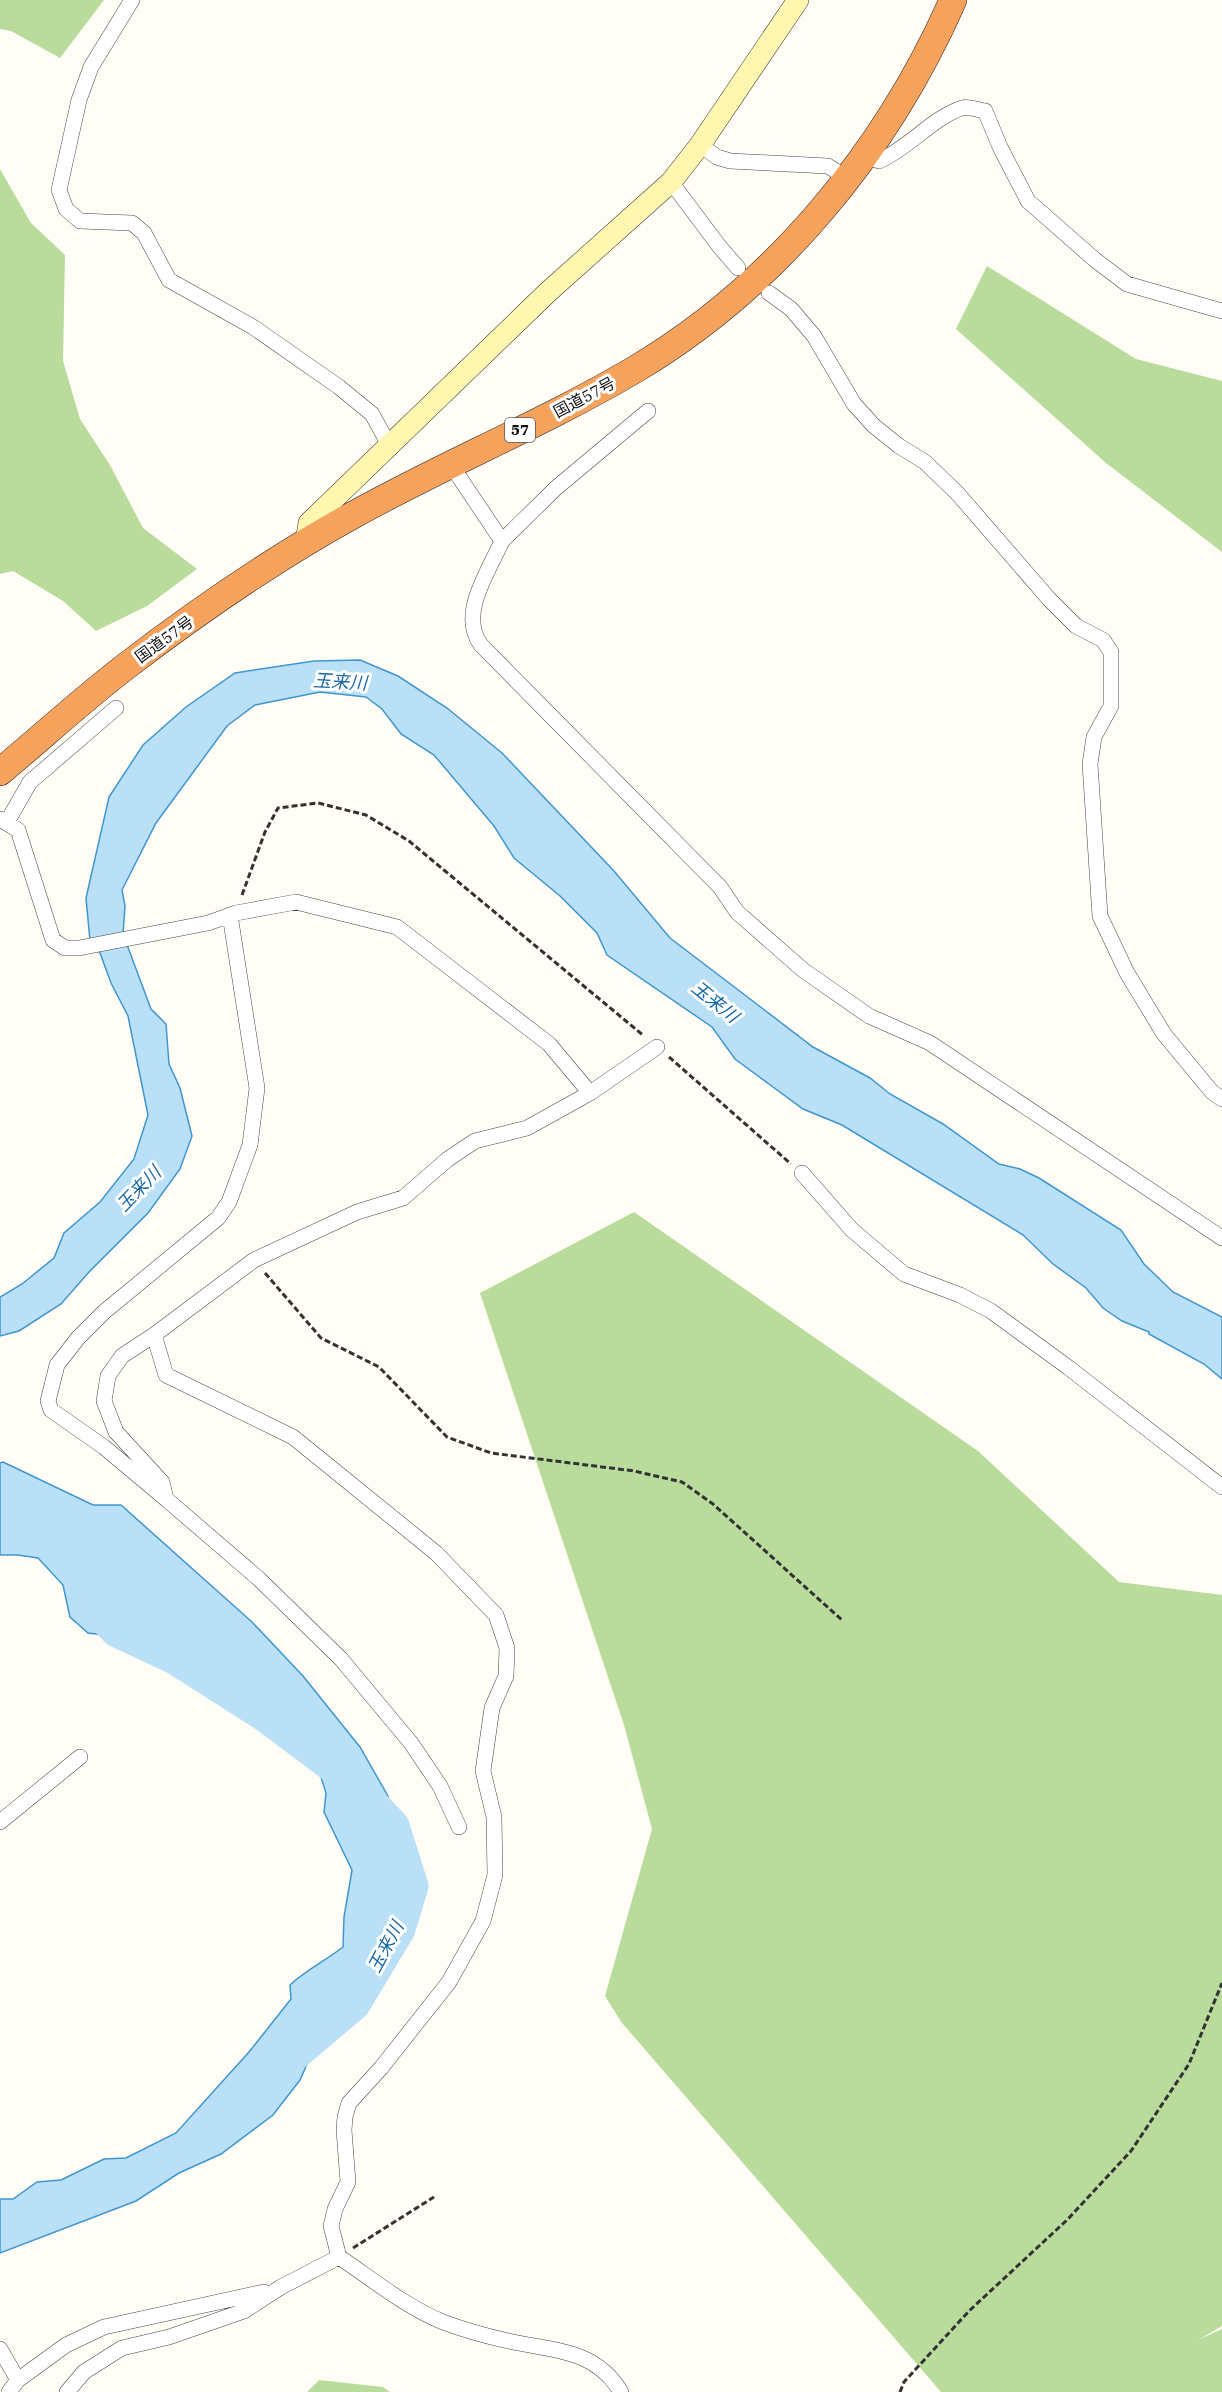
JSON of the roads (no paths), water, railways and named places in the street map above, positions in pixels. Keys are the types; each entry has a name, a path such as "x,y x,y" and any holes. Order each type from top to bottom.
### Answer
{"highway":[{"name":"国道57号","path":"0,772 124,668 231,591 355,513 587,397 673,345 759,276 805,230 864,156 904,97 953,0"}],"street":[{"path":"132,0 91,67 79,100 59,190 66,209 80,221 132,224 144,233 169,279 253,327 339,387 372,414 389,445"},
{"path":"306,542 309,523 548,292 671,182 700,145 798,0"},
{"path":"864,156 879,161 898,153 940,120 964,107 985,111 1001,149 1028,201 1094,259 1127,284 1222,311"},
{"path":"700,145 717,158 730,161 828,166 847,178"},
{"path":"671,182 718,246 738,268"},
{"path":"769,293 791,309 814,336 854,404 874,426 899,446 925,462 958,494 1048,598 1076,626 1102,640 1111,652 1111,706 1094,737 1090,764 1100,916 1127,973 1164,1034 1212,1092 1222,1099"},
{"path":"648,411 556,488 502,541 476,599 471,621 473,634 720,887 736,912 803,970 869,1016 930,1043 1222,1238"},
{"path":"451,465 502,541"},
{"path":"116,708 30,782 4,821 18,830 54,940 65,948 79,948 208,923 233,914 296,902 397,927 549,1044 590,1093"},
{"path":"233,914 257,1088 250,1145 229,1202 218,1218 104,1312 78,1338 57,1365 48,1401 51,1410 104,1447 259,1578 341,1659 411,1743 440,1786 459,1827"},
{"path":"166,1499 162,1482 116,1431 104,1401 108,1376 122,1356 154,1335 254,1260 357,1212 403,1198 448,1159 475,1141 527,1128 590,1093 657,1047"},
{"path":"802,1173 852,1230 904,1274 960,1295 991,1311 1069,1368 1222,1487"},
{"path":"154,1335 166,1375 293,1437 436,1553 496,1615 507,1648 506,1676 492,1708 483,1771 494,1817 495,1875 483,1921 449,1982 381,2068 349,2103 344,2130 348,2182 335,2209 331,2226 339,2257 406,2302 442,2321 517,2343 559,2349 585,2358 612,2378 621,2392"},
{"path":"0,1822 80,1757"},
{"path":"67,2392 84,2372 122,2348 169,2337 244,2311 281,2287 339,2257"},
{"path":"0,2349 14,2386 66,2345 104,2327 245,2298 281,2287"}],"water":[{"path":"360,660 398,676 447,708 502,753 614,871 670,938 813,1047 870,1078 890,1094 943,1124 999,1164 1020,1169 1039,1178 1121,1230 1144,1264 1173,1292 1222,1317 1222,1379 1204,1364 1149,1332 1122,1321 1103,1308 1086,1288 1053,1264 1023,1235 842,1125 803,1109 735,1059 712,1027 607,955 597,933 560,896 514,858 494,826 434,755 401,734 382,709 366,697 320,692 255,705 227,726 156,823 122,890 125,906 123,934 151,1009 166,1024 169,1064 180,1088 192,1136 180,1169 148,1213 89,1272 61,1304 19,1331 0,1336 0,1297 22,1284 54,1258 64,1233 100,1202 134,1159 148,1115 128,1016 111,983 100,953 90,941 86,898 109,797 143,745 186,707 235,673 314,661"},
{"path":"3,1462 93,1505 121,1505 252,1622 303,1676 360,1747 388,1796 392,1834 386,1847 396,1883 395,1926 379,1936 364,1980 332,2007 300,2080 273,2115 221,2154 179,2173 136,2201 0,2253 0,2199 13,2199 37,2182 61,2180 104,2159 126,2158 176,2133 249,2052 291,1999 290,1985 343,1947 344,1917 352,1870 324,1812 326,1793 318,1768 296,1734 276,1711 246,1711 215,1692 185,1657 150,1644 129,1619 112,1636 88,1633 70,1617 63,1585 38,1558 0,1555 0,1463"}],"waterway":[{"name":"玉来川","path":"85,1598 117,1631 175,1658 266,1716 347,1777 393,1826 412,1886 399,1929 354,2004 288,2060"}]}
